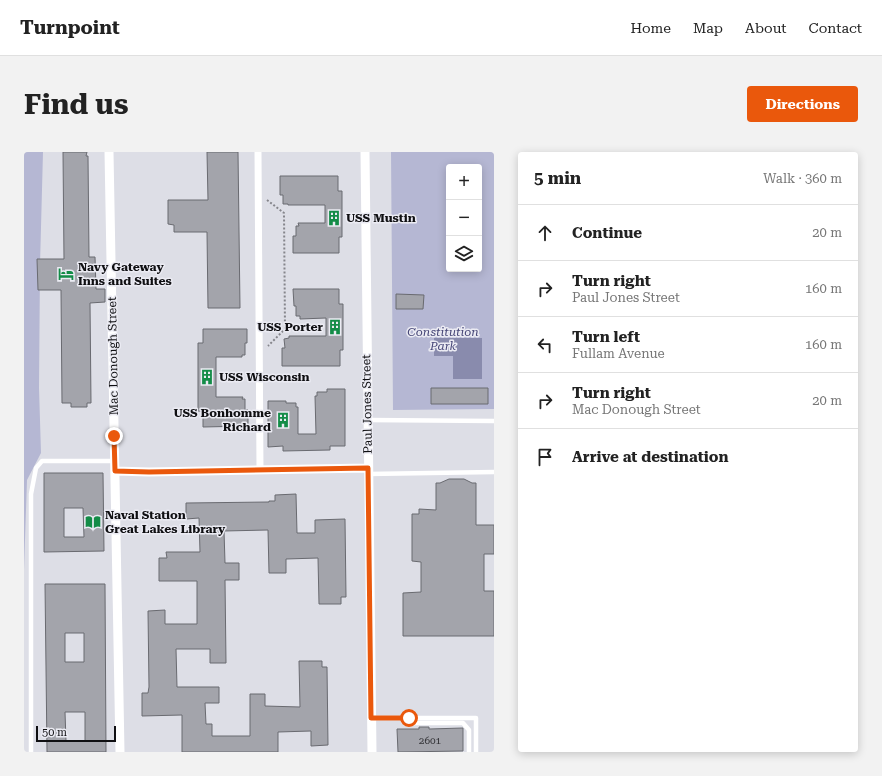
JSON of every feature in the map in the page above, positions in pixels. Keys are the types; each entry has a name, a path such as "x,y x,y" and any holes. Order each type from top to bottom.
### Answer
{"street":[{"name":"Mac Donough Street","path":"109,152 120,752"},
{"path":"258,152 260,470"},
{"name":"Paul Jones Street","path":"365,152 372,752"},
{"path":"115,471 368,471"}],"lane":[{"path":"368,420 494,421"},
{"path":"30,752 31,494 36,468 42,461 114,461"},
{"path":"368,471 494,472"},
{"path":"371,718 476,718 476,752"},
{"path":"409,718 414,723 463,723 469,730 469,752"}],"path":[{"path":"258,192 284,213 285,329 260,354"},
{"path":"259,328 323,327"}],"green space":[{"path":"24,152 43,152 39,388 41,453 27,480 24,570"},
{"name":"Constitution Park","path":"391,152 494,152 494,409 393,410"}],"shaded area":[{"path":"434,338 482,338 482,379 453,379 453,356 434,356"}],"building":[{"name":"Navy Gateway Inns and Suites","path":"63,152 87,152 89,257 95,257 96,289 105,289 105,302 90,303 91,403 87,403 87,407 71,407 71,403 62,403 61,290 38,290 37,259 64,259"},
{"path":"207,152 238,152 240,308 208,308 207,232 174,232 174,225 168,224 168,200 208,200"},
{"name":"USS Mustin","path":"280,176 338,176 338,191 342,191 342,237 339,237 339,253 293,253 293,236 296,236 296,226 299,226 298,223 325,223 325,205 283,204 283,195 280,195"},
{"name":"USS Porter","path":"293,289 339,289 339,304 343,304 343,350 340,350 340,366 282,366 282,348 285,348 284,339 289,338 289,336 326,336 326,318 300,319 300,316 296,316"},
{"path":"396,294 424,295 423,309 396,309"},
{"name":"USS Wisconsin","path":"203,329 247,329 245,355 242,355 242,357 216,357 216,397 243,397 242,399 245,399 245,410 248,410 248,426 203,427 203,411 198,411 198,343 203,343"},
{"path":"431,388 488,388 488,404 431,404"},
{"name":"USS Bonhomme Richard","path":"327,389 345,389 345,446 330,446 330,450 283,451 283,446 268,447 268,401 286,401 286,403 296,403 296,407 298,407 298,434 316,434 315,396 317,396 317,392 327,392"},
{"name":"Naval Station Great Lakes Library","path":"44,473 103,473 104,551 44,552","holes":["64,508 83,508 84,537 64,537"]},
{"path":"449,479 464,479 472,483 476,483 476,525 494,525 494,554 484,554 484,591 494,591 494,636 403,636 403,593 421,592 421,562 412,561 412,514 419,514 419,509 436,510 436,483"},
{"path":"296,494 297,533 315,533 315,520 345,519 346,597 341,597 341,604 319,604 318,558 286,559 286,573 269,573 268,530 224,531 225,563 239,563 239,580 225,580 226,663 210,663 210,649 176,649 177,687 219,687 219,703 205,703 206,724 212,724 212,736 250,736 250,694 265,694 265,706 300,707 299,661 322,661 322,667 327,667 328,745 311,746 311,731 278,732 278,752 182,752 182,715 142,716 142,693 148,693 149,687 148,611 165,610 165,624 197,624 197,581 159,581 159,558 167,558 166,552 200,552 199,518 186,519 186,503 269,502 275,501 275,495"},
{"path":"45,584 105,584 106,752 47,752","holes":["65,633 84,633 84,662 65,662","65,712 85,712 85,741 66,741"]},
{"path":"419,727 429,727 429,729 463,728 463,751 398,752 397,729 419,729"}],"place":[{"name":"USS Mustin","path":"334,218"},
{"name":"Navy Gateway Inns and Suites","path":"66,274"},
{"name":"USS Porter","path":"335,327"},
{"name":"USS Wisconsin","path":"207,377"},
{"name":"USS Bonhomme Richard","path":"283,420"},
{"name":"Naval Station Great Lakes Library","path":"93,522"}],"route":[{"path":"114,436 115,471 149,472 368,468 371,718 409,718"}]}
